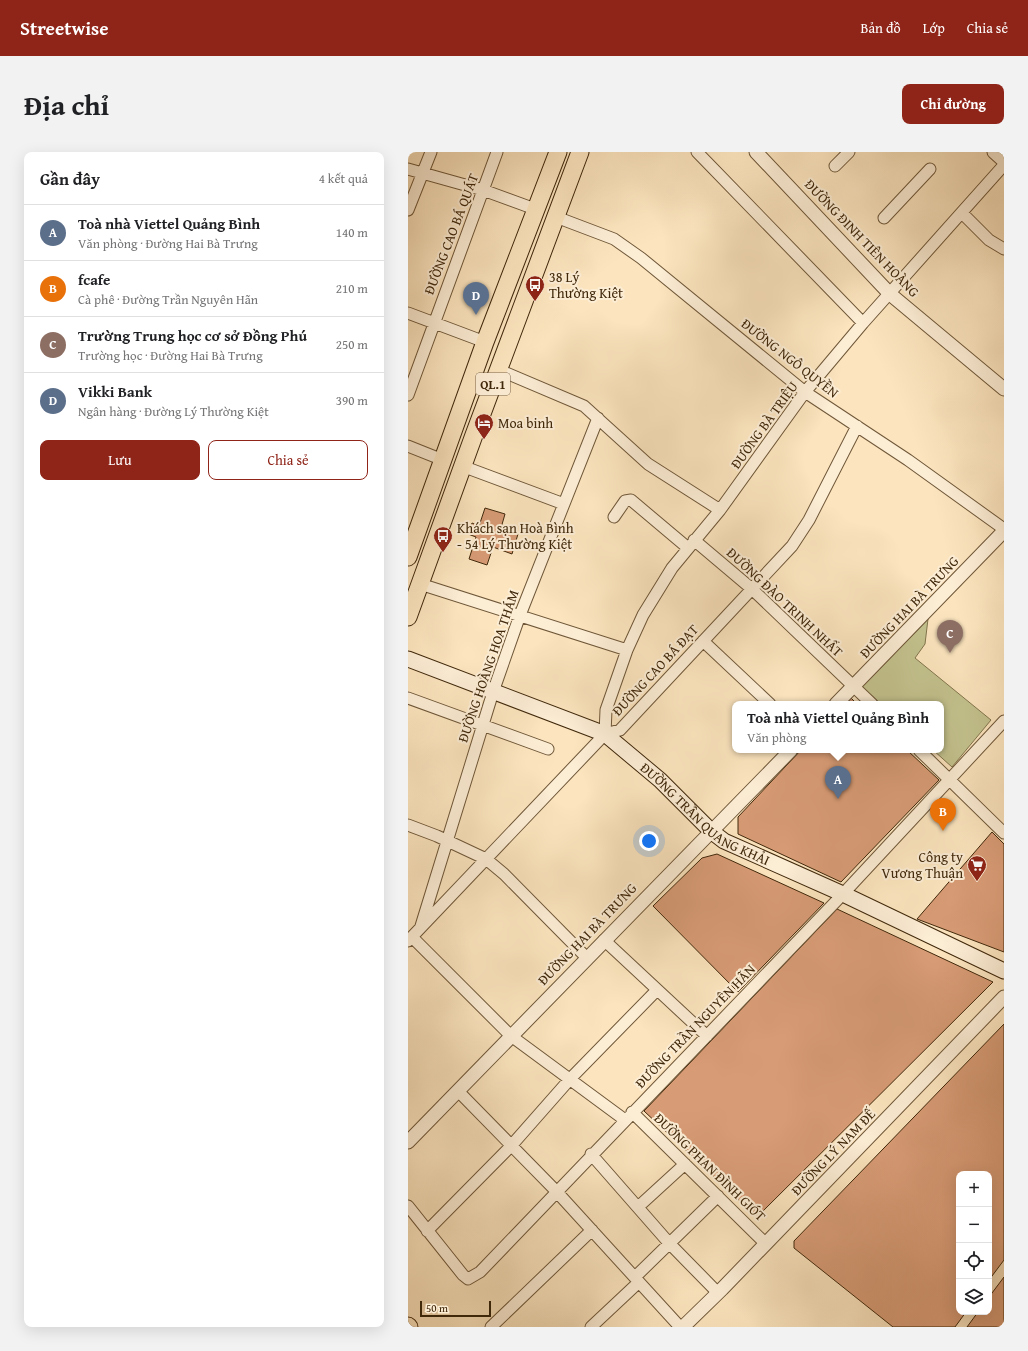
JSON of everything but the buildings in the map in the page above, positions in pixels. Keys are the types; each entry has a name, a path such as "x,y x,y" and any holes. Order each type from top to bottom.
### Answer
{"main road":[{"name":"QL.1","path":"408,557 485,342 558,152"},
{"name":"QL.1","path":"408,617 462,466 580,152"},
{"path":"536,209 556,217"},
{"path":"454,428 474,435"},
{"path":"443,460 462,466"},
{"name":"ĐƯỜNG TRẦN QUANG KHẢI","path":"408,659 605,734 660,780 724,841 843,894 1004,971"}],"street":[{"path":"408,210 424,174 431,152"},
{"name":"ĐƯỜNG CAO BÁ QUÁT","path":"408,395 433,322 484,190 497,152"},
{"path":"696,152 863,323"},
{"name":"ĐƯỜNG ĐINH TIÊN HOÀNG","path":"756,152 890,294 1004,388"},
{"path":"835,166 849,152"},
{"path":"994,152 1004,161"},
{"name":"ĐƯỜNG BÀ TRIỆU","path":"605,734 606,710 627,650 654,596 691,544 720,510 806,392 863,323 962,214 1004,165"},
{"path":"408,169 484,190 536,209"},
{"path":"884,218 930,169"},
{"path":"962,214 989,240 1004,249"},
{"name":"ĐƯỜNG NGÔ QUYỀN","path":"556,217 614,239 641,258 806,392 908,460 1004,530"},
{"path":"408,313 485,342"},
{"path":"499,370 584,406 648,464 720,510"},
{"name":"ĐƯỜNG HOÀNG HOA THÁM","path":"413,935 520,615 598,418"},
{"name":"ĐƯỜNG CAO BÁ ĐẠT","path":"413,935 605,734 620,730 792,546 809,520 857,426"},
{"path":"408,446 443,460"},
{"path":"462,466 564,504"},
{"name":"ĐƯỜNG ĐÀO TRINH NHẤT","path":"614,517 625,501 631,500 752,589 869,701"},
{"name":"ĐƯỜNG HAI BÀ TRƯNG","path":"839,701 1004,530"},
{"path":"420,584 627,650"},
{"path":"703,641 767,701"},
{"path":"408,698 548,749"},
{"name":"ĐƯỜNG TRẦN NGUYÊN HÃN","path":"408,1206 468,1279 480,1272 591,1154 707,1036 1002,727"},
{"name":"ĐƯỜNG HAI BÀ TRƯNG","path":"408,1142 711,830 788,753"},
{"path":"922,753 1004,833"},
{"path":"408,825 446,840 486,859 504,874 586,958"},
{"name":"ĐƯỜNG PHAN ĐÌNH GIÓT","path":"413,935 511,1036 570,1079 628,1116 685,1164 766,1244"},
{"path":"604,940 707,1036"},
{"path":"427,1231 511,1146 570,1079 658,990"},
{"name":"ĐƯỜNG LÝ NAM ĐẾ","path":"681,1327 718,1293 766,1244 1004,997"},
{"path":"458,1091 556,1191 681,1327"},
{"path":"591,1154 669,1243 718,1293"},
{"path":"638,1207 685,1164"},
{"path":"591,1327 669,1243 718,1196"},
{"path":"490,1327 592,1230"}],"shaded area":[{"path":"928,619 925,644 915,658 991,720 952,767 936,753 944,753 944,701 878,701 862,687"}],"place":[{"name":"38 Lý Thường Kiệt","path":"535,302"},
{"name":"Vikki Bank","path":"476,315"},
{"name":"Moa binh","path":"484,440"},
{"name":"Khách sạn Hoà Bình - 54 Lý Thường Kiệt","path":"443,553"},
{"name":"Trường Trung học cơ sở Đồng Phú","path":"950,653"},
{"name":"Toà nhà Viettel Quảng Bình","path":"838,799"},
{"name":"fcafe","path":"943,831"},
{"name":"Công ty Vương Thuận","path":"977,882"}]}
